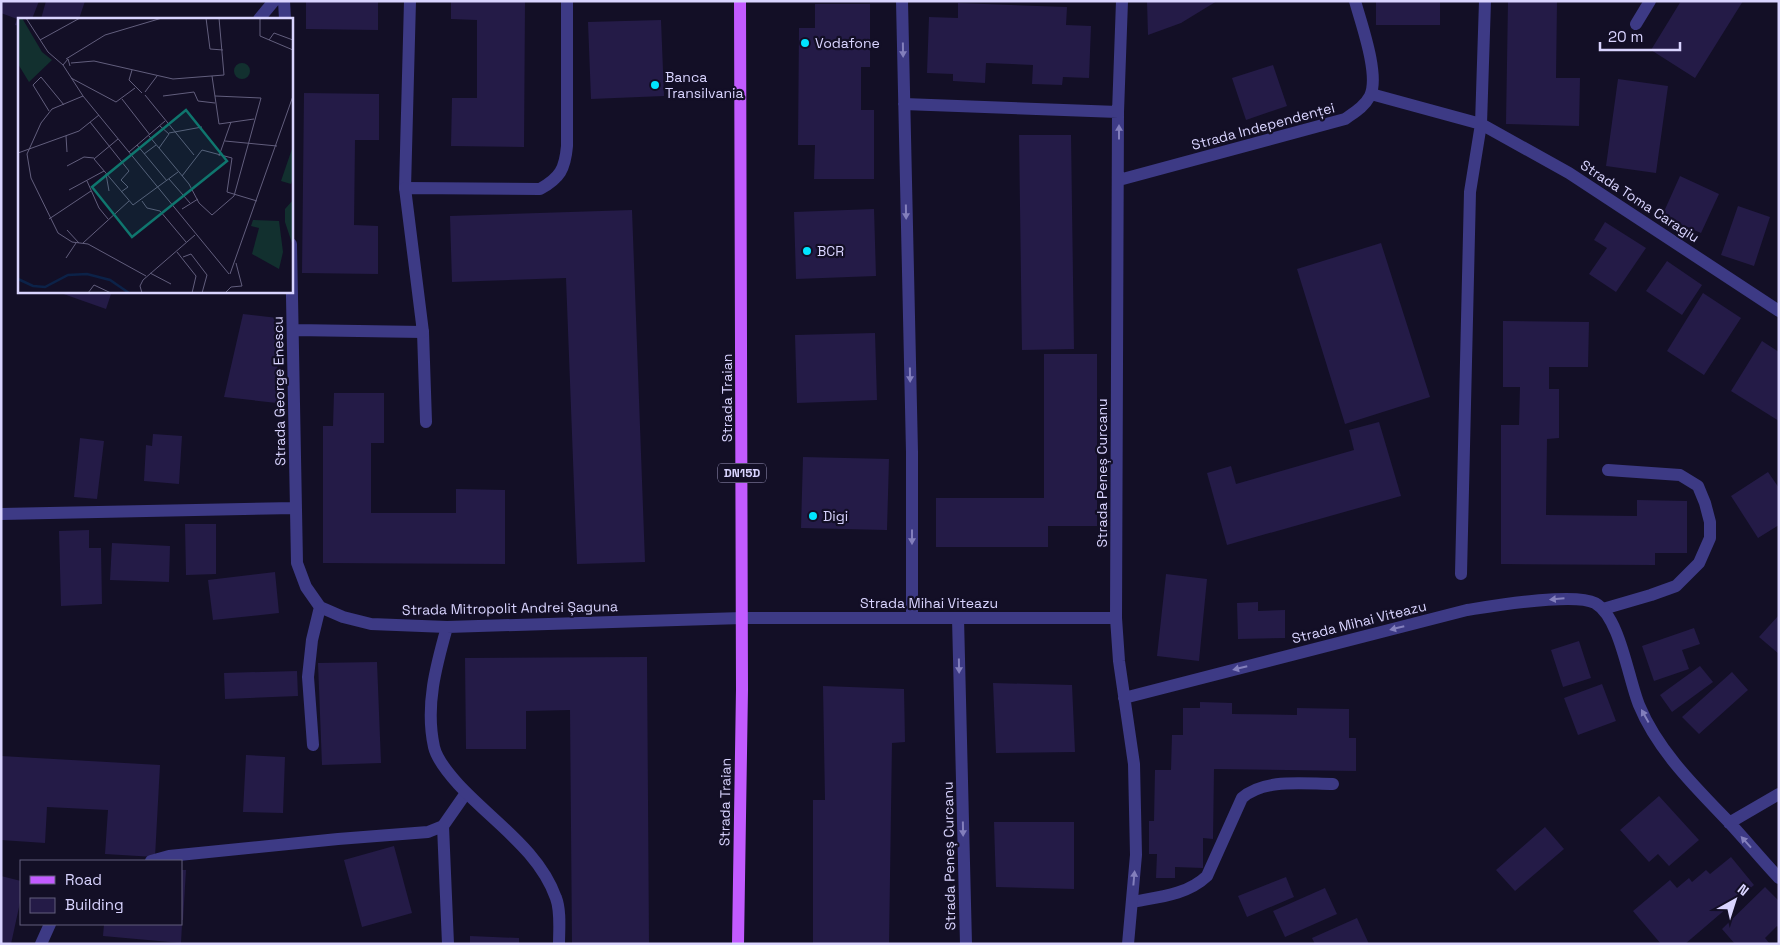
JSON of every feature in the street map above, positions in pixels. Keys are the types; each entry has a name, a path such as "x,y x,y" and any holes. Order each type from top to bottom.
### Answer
{"main road":[{"name":"Strada Traian","path":"738,944 742,618 740,1"}],"street":[{"path":"260,18 274,1"},
{"path":"284,1 285,18"},
{"path":"410,1 405,188 423,332 426,422"},
{"path":"405,188 540,189 551,183 559,175 566,162 567,146 567,1"},
{"path":"902,1 912,452 912,618"},
{"name":"Strada Peneș Curcanu","path":"1122,1 1118,112 1116,618 1124,698 1134,764 1136,855 1128,944"},
{"path":"1355,1 1370,54 1371,94"},
{"path":"1461,574 1470,192 1481,124 1485,1"},
{"path":"1636,24 1650,1"},
{"name":"Strada Toma Caragiu","path":"1371,94 1481,124 1569,173 1779,311"},
{"name":"Strada Independenței","path":"1119,180 1345,119 1362,108 1371,94"},
{"path":"904,104 1118,112"},
{"name":"Strada George Enescu","path":"292,273 295,508"},
{"path":"294,330 423,332"},
{"path":"1608,470 1680,475 1698,486 1710,522 1710,538 1699,563 1676,586 1603,609 1615,627 1640,706 1658,739 1684,775 1779,878"},
{"path":"1,514 295,508 297,563 306,587 320,607 312,640 308,677 313,745"},
{"name":"Strada Mihai Viteazu","path":"1124,698 1467,610 1506,604 1572,598 1593,602 1603,609"},
{"name":"Strada Mitropolit Andrei Șaguna","path":"320,607 343,617 371,624 447,627 742,618"},
{"name":"Strada Mihai Viteazu","path":"742,618 1116,618"},
{"name":"Strada Peneș Curcanu","path":"958,618 966,944"},
{"path":"447,627 432,691 430,719 434,749 447,772 466,793 520,843 548,878 557,901 559,944"},
{"path":"1132,902 1166,896 1198,884 1207,876 1242,798 1249,792 1272,784 1333,784"},
{"path":"448,944 444,826 466,793"},
{"path":"1730,823 1779,794"},
{"path":"155,860 169,856 428,832 444,826"},
{"path":"41,944 50,925"}],"building":[{"path":"1,1 39,1 32,18 18,18 18,26 15,25 17,19 1,13"},
{"path":"46,1 85,1 79,18 41,18"},
{"path":"306,1 378,1 378,30 306,29"},
{"path":"451,1 525,1 524,147 451,146 452,98 477,98 477,20 451,19"},
{"path":"1147,1 1217,1 1181,23 1148,35"},
{"path":"1376,1 1440,1 1440,25 1376,25"},
{"path":"1508,1 1557,1 1556,78 1580,78 1579,126 1506,124"},
{"path":"1681,1 1743,1 1695,78 1651,50"},
{"path":"958,3 1067,7 1066,25 1091,26 1089,78 1063,77 1062,85 1032,84 1033,65 986,63 985,83 953,81 953,74 927,73 929,17 958,18"},
{"path":"815,4 870,4 870,67 861,67 861,110 874,110 874,179 814,179 815,145 798,145 799,28 815,28"},
{"path":"661,20 664,96 591,99 588,22"},
{"path":"1273,65 1287,106 1246,120 1232,78"},
{"path":"1618,79 1668,86 1656,173 1606,166"},
{"path":"304,93 379,94 379,140 355,140 354,225 378,226 378,274 302,273"},
{"path":"1019,135 1071,135 1074,349 1022,350"},
{"path":"1680,176 1719,194 1701,233 1662,216"},
{"path":"1738,206 1770,217 1754,266 1721,255"},
{"path":"874,209 876,276 796,279 794,212"},
{"path":"632,210 645,562 577,564 566,278 452,282 450,216"},
{"path":"1605,222 1646,248 1616,292 1589,274 1607,248 1594,240"},
{"path":"1381,243 1430,397 1345,424 1297,269"},
{"path":"1667,261 1702,285 1682,315 1646,291"},
{"path":"58,292 112,292 106,309"},
{"path":"1703,293 1741,318 1704,375 1667,351"},
{"path":"243,314 278,318 277,403 224,397"},
{"path":"1503,321 1589,322 1588,367 1549,367 1549,389 1559,389 1559,438 1547,439 1546,515 1637,516 1637,500 1687,501 1687,553 1655,553 1655,565 1501,564 1501,425 1519,425 1520,387 1503,387"},
{"path":"875,333 877,400 797,403 795,335"},
{"path":"1762,341 1779,352 1779,421 1731,391"},
{"path":"1044,354 1097,354 1097,526 1048,526 1048,547 936,547 936,498 1044,498"},
{"path":"334,393 384,393 384,443 371,443 371,513 456,513 456,489 505,490 505,564 323,563 323,426 333,426"},
{"path":"1379,422 1401,496 1227,545 1207,473 1231,466 1236,484 1354,450 1349,430"},
{"path":"153,434 182,436 179,484 144,481 146,445 152,446"},
{"path":"80,438 104,441 97,499 74,497"},
{"path":"803,457 889,459 887,530 801,528"},
{"path":"1768,472 1779,488 1779,525 1758,538 1731,496"},
{"path":"185,524 216,524 216,574 186,575"},
{"path":"89,530 89,548 101,548 102,604 61,606 59,531"},
{"path":"112,543 170,546 169,582 110,580"},
{"path":"275,572 279,613 213,620 208,580"},
{"path":"1166,574 1207,579 1199,661 1157,656"},
{"path":"1258,602 1258,611 1285,610 1285,638 1238,639 1237,603"},
{"path":"1779,615 1779,654 1759,637"},
{"path":"1694,628 1700,644 1682,650 1689,669 1654,681 1642,646"},
{"path":"1579,641 1591,678 1563,687 1551,650"},
{"path":"647,657 649,944 572,944 570,710 526,711 526,749 466,749 465,658"},
{"path":"377,662 381,763 322,765 318,663"},
{"path":"1700,666 1713,682 1672,712 1660,695"},
{"path":"297,671 298,696 225,699 224,673"},
{"path":"1732,672 1748,690 1699,734 1682,717"},
{"path":"993,683 1072,685 1075,752 996,753"},
{"path":"1602,684 1616,721 1578,735 1564,698"},
{"path":"823,686 904,689 905,742 892,743 889,944 813,944 813,800 825,800"},
{"path":"1200,702 1232,703 1232,714 1297,715 1297,708 1349,709 1349,738 1356,738 1356,771 1214,769 1213,839 1203,838 1203,868 1175,867 1175,878 1156,878 1157,854 1149,854 1149,821 1154,821 1155,770 1171,770 1172,735 1183,735 1183,708 1200,708"},
{"path":"246,755 285,757 283,813 243,812"},
{"path":"1,756 160,765 155,857 105,854 108,810 47,807 45,843 1,840"},
{"path":"1659,796 1699,840 1669,866 1658,854 1649,862 1620,830"},
{"path":"994,822 1074,822 1074,889 996,887"},
{"path":"1545,827 1564,849 1515,891 1496,870"},
{"path":"394,846 412,913 362,927 344,860"},
{"path":"1731,857 1754,885 1685,944 1661,944 1633,911 1670,880 1677,888 1689,878 1692,882 1706,870 1710,874"},
{"path":"182,870 186,870 183,920"},
{"path":"1,876 20,881 20,903 11,944 1,944"},
{"path":"1286,877 1294,897 1247,917 1238,896"},
{"path":"1765,887 1779,901 1779,928 1777,926 1765,938 1770,944 1735,944 1722,929"},
{"path":"1325,888 1337,914 1285,937 1273,911"},
{"path":"1357,918 1369,944 1315,944 1312,938"},
{"path":"104,925 182,925 181,943 103,936"},
{"path":"470,936 519,938 519,944 470,944"}],"place":[{"name":"Vodafone","path":"805,43"},
{"name":"Banca Transilvania","path":"655,85"},
{"name":"BCR","path":"807,251"},
{"name":"Digi","path":"813,516"}]}
